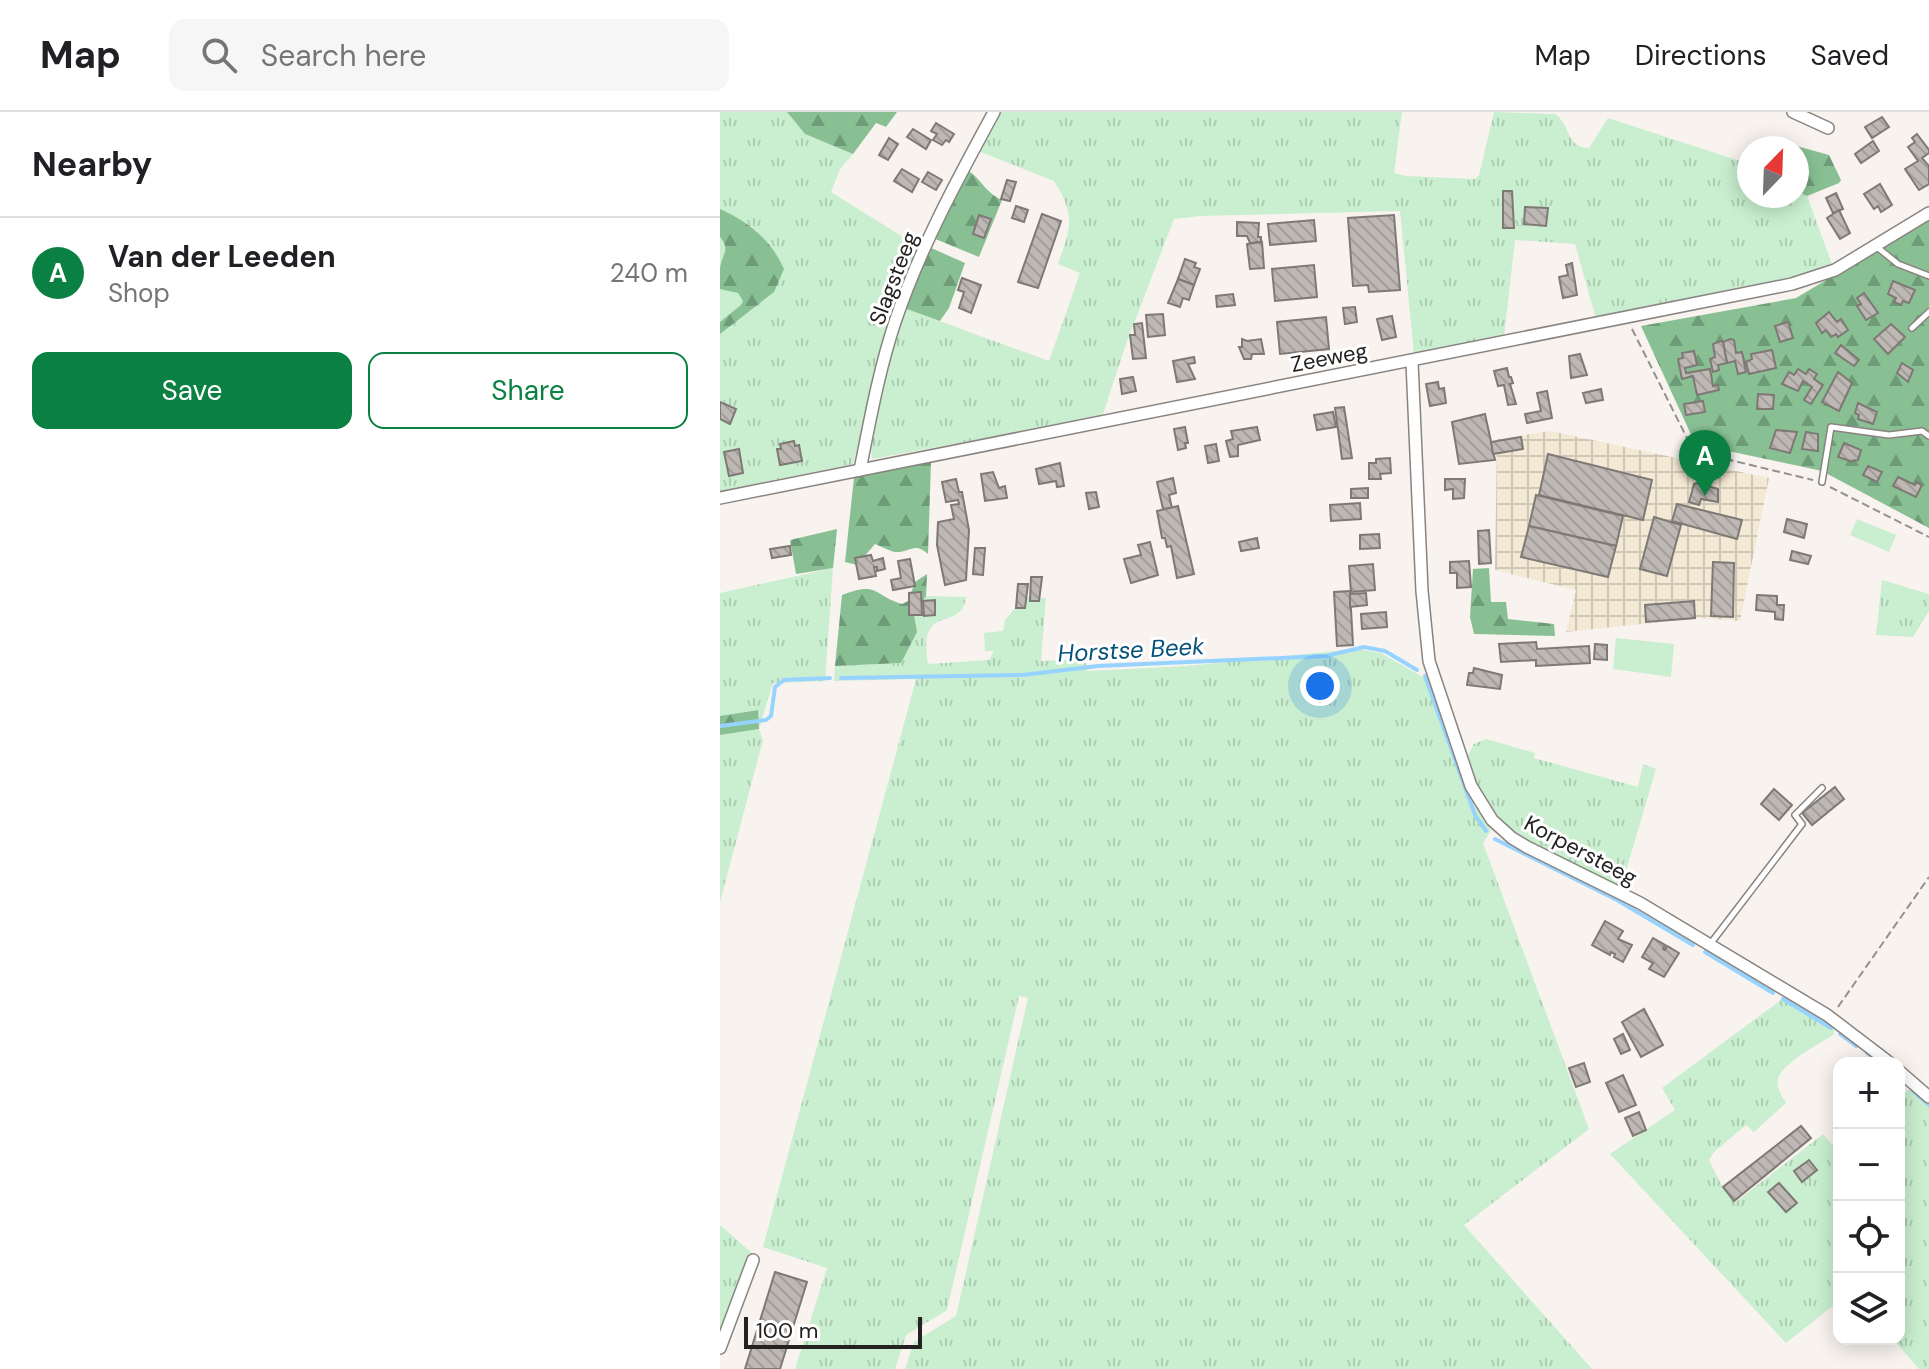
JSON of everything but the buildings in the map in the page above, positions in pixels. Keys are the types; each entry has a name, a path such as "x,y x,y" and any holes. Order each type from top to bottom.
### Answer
{"street":[{"name":"Slagsteeg","path":"860,470 876,387 917,263 994,112"},
{"path":"1793,112 1828,128"},
{"name":"Zeeweg","path":"720,498 1792,284 1835,270 1929,213"},
{"name":"Korpersteeg","path":"1412,362 1422,591 1429,661 1471,786 1492,820 1512,838 1640,903 1831,1018 1882,1057"},
{"path":"1905,1076 1929,1097"},
{"path":"720,1348 753,1260"}],"lane":[{"path":"1876,246 1898,264 1929,276"},
{"path":"1912,328 1929,312"},
{"path":"1822,482 1831,427 1889,435 1922,431 1929,436"},
{"path":"1710,945 1802,824 1795,815 1822,788"}],"path":[{"path":"1627,318 1688,440 1701,453 1822,482 1929,537"},
{"path":"1831,1018 1929,877"}],"shaded area":[{"path":"1551,431 1769,478 1740,621 1700,618 1566,632 1576,590 1495,570 1497,439"}],"green space":[{"path":"720,112 787,112 805,134 853,154 840,169 831,192 919,247 895,307 853,464 720,491"},
{"path":"787,112 897,112 886,127 876,123 853,154 805,134"},
{"path":"999,112 1402,112 1394,173 1475,179 1479,175 1494,112 1555,114 1576,144 1589,148 1608,118 1737,160 1737,208 1809,208 1809,201 1832,264 1812,273 1766,285 1596,319 1575,244 1515,240 1504,337 1414,354 1400,211 1174,219 1102,417 872,459 871,443 904,308 1049,361 1080,273 1058,264 1069,222 1066,204 1054,181 978,151"},
{"path":"1809,149 1829,155 1841,180 1809,195"},
{"path":"967,170 1002,200 979,257 933,238"},
{"path":"720,209 758,233 773,249 784,269 774,292 720,334 720,322 743,301 738,293 720,289 720,268 725,249 720,237"},
{"path":"1929,219 1929,528 1822,471 1700,445 1694,441 1641,326 1796,298"},
{"path":"929,247 965,263 949,308 940,321 904,308"},
{"path":"931,462 928,554 919,548 895,552 875,544 857,565 845,562 854,477"},
{"path":"1857,519 1896,535 1889,552 1850,535"},
{"path":"837,529 833,568 796,574 790,540"},
{"path":"833,568 825,681 773,683 759,729 757,710 720,716 720,593"},
{"path":"1489,568 1491,602 1506,602 1508,619 1554,624 1555,636 1474,634 1470,617 1473,569"},
{"path":"927,574 926,596 914,615 917,632 901,663 835,666 842,595 869,589 902,604 908,601 915,582"},
{"path":"1882,580 1929,594 1929,611 1913,637 1876,635"},
{"path":"926,596 966,597 963,608 957,614 934,624 929,632 926,644 928,664 989,660 994,651 985,651 984,633 1003,631 1005,620 1024,597 1046,598 1041,661 1085,659 1087,671 1187,666 1355,649 1381,653 1433,683 1471,797 1491,830 1483,843 1589,1129 1464,1225 1592,1369 905,1369 914,1342 956,1316 1028,998 1019,996 947,1310 906,1335 895,1369 795,1369 827,1268 763,1247 916,679 834,681 835,666 901,663 914,615"},
{"path":"1616,638 1674,644 1671,677 1613,669"},
{"path":"758,710 759,729 720,735 720,716"},
{"path":"759,729 763,740 720,902 720,735"},
{"path":"1486,739 1535,753 1534,758 1638,787 1643,764 1656,769 1621,888 1526,842 1500,823 1480,791 1468,755 1474,744"},
{"path":"1785,997 1836,1026 1833,1035 1802,1054 1781,1073 1778,1086 1786,1103 1754,1132 1746,1125 1709,1160 1723,1188 1736,1202 1823,1134 1833,1146 1833,1306 1786,1343 1610,1154 1675,1110 1662,1088"},
{"path":"1913,1086 1929,1100 1929,1369 1919,1369 1898,1345 1905,1345 1905,1093"},
{"path":"720,1225 752,1253 720,1336"}],"waterway":[{"name":"Horstse Beek","path":"841,678 1023,675 1098,666 1326,656 1364,647 1385,651 1417,670"},
{"name":"Horstse Beek","path":"1425,676 1475,815 1486,831"},
{"name":"Horstse Beek","path":"720,726 766,720 771,716 775,687 784,680 830,678"},
{"name":"Horstse Beek","path":"1495,839 1617,900 1693,945"},
{"name":"Horstse Beek","path":"1705,952 1773,993"},
{"name":"Horstse Beek","path":"1783,999 1831,1028"},
{"name":"Horstse Beek","path":"1840,1034 1856,1046"},
{"name":"Horstse Beek","path":"1867,1053 1872,1057"},
{"name":"Horstse Beek","path":"1913,1091 1929,1105"}],"place":[{"name":"Van der Leeden","path":"1705,496"}]}
